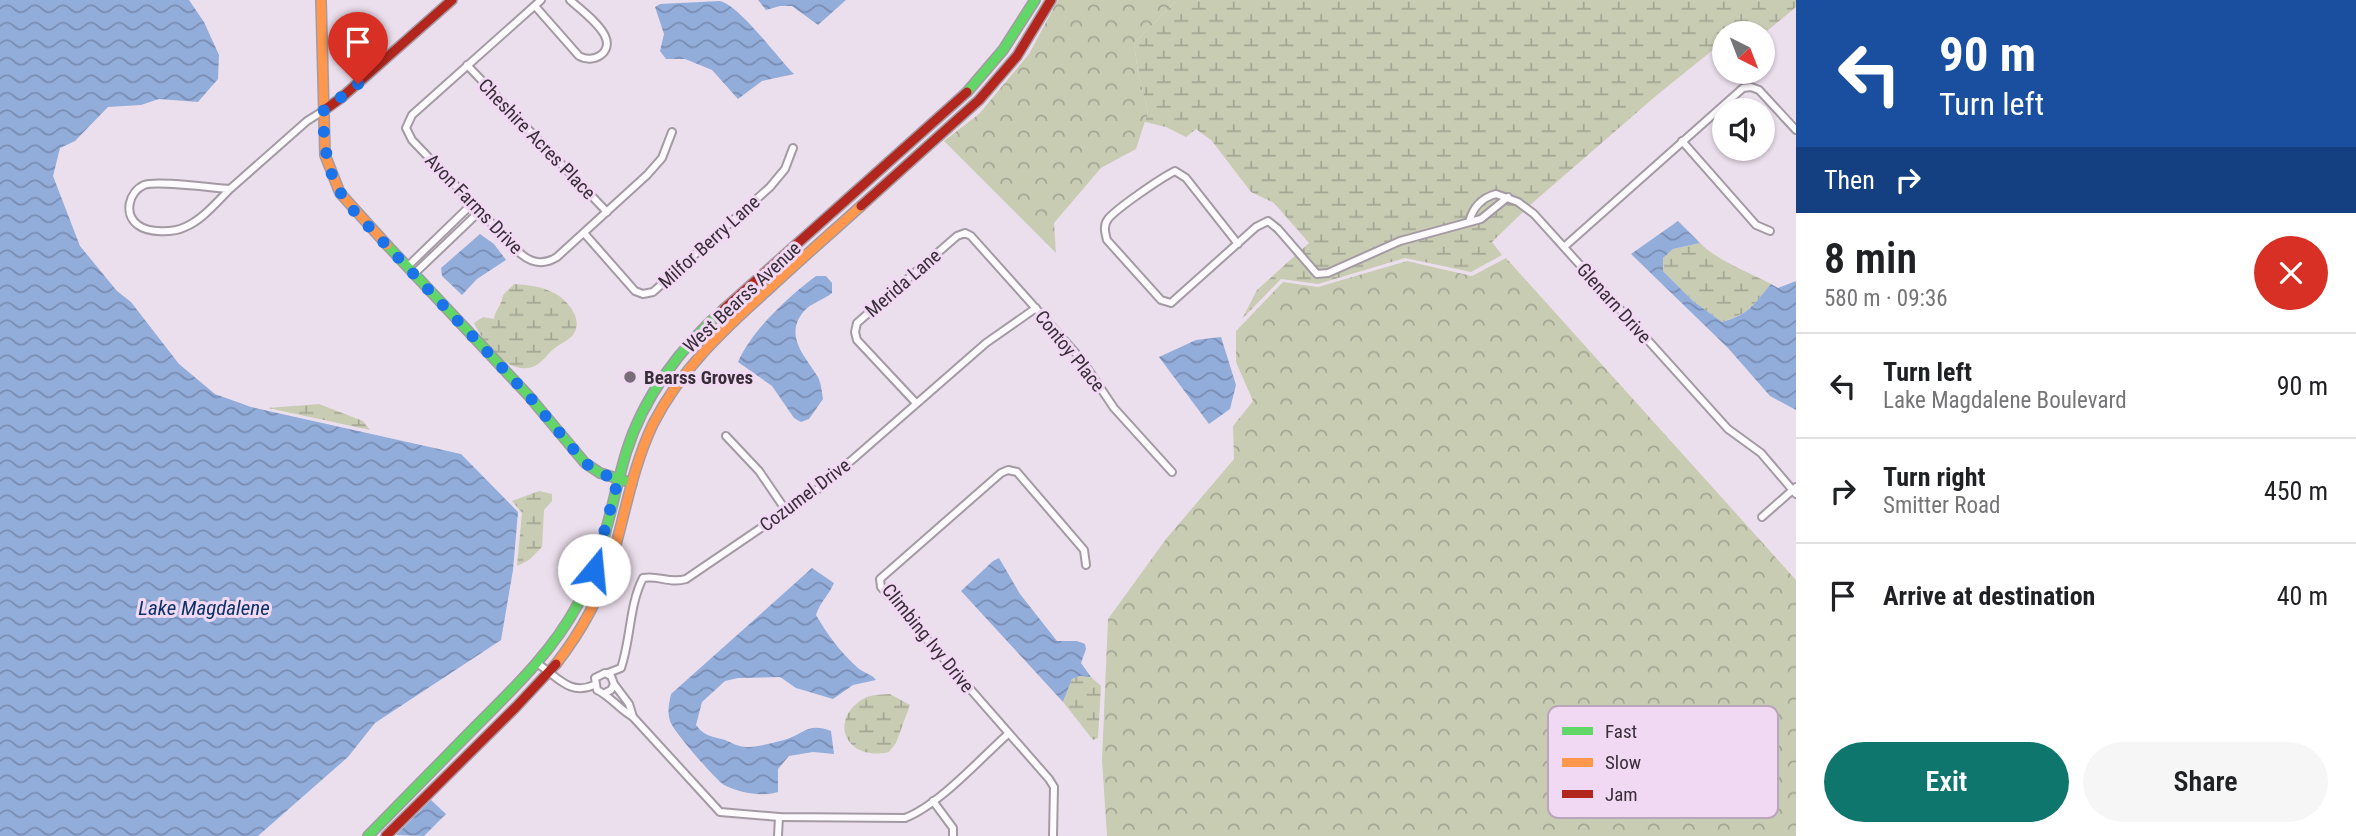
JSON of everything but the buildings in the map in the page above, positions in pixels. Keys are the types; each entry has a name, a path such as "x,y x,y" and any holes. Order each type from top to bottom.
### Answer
{"main road":[{"path":"321,0 325,155 340,193 528,395 585,463 600,473 632,483"},
{"path":"323,111 452,0"},
{"name":"West Bearss Avenue","path":"368,836 538,664 575,611 599,556 618,480 642,413 669,368 718,314 967,92 1003,50 1035,0"},
{"name":"West Bearss Avenue","path":"386,836 551,672 588,617 607,578 643,448 673,389 696,358 725,328 979,100 1017,56 1051,0"}],"street":[{"name":"Avon Farms Drive","path":"541,0 412,115 406,128 412,140 522,254 536,263 551,260 657,165 672,132"},
{"path":"535,6 579,56 590,60 600,56 606,46 605,35 570,0"},
{"name":"Cheshire Acres Place","path":"467,65 607,212"},
{"name":"Glenarn Drive","path":"1795,490 1761,453 1728,429 1564,247 1743,88 1759,90 1796,130"},
{"path":"229,189 151,183 135,191 130,198 131,216 138,225 147,229 182,229 202,216 307,121 323,111"},
{"path":"1682,141 1756,225 1770,231"},
{"name":"Milfor Berry Lane","path":"584,233 635,290 643,294 653,292 770,187 785,169 793,148"},
{"path":"1238,244 1186,178 1175,171 1161,178 1109,218 1104,229 1107,240 1161,300 1171,303 1238,244 1256,227 1268,221 1317,274 1328,273 1399,241 1481,219 1508,197"},
{"path":"1469,222 1480,201 1496,194 1508,197 1534,214 1564,247"},
{"path":"407,267 473,203"},
{"path":"414,274 480,211"},
{"path":"446,228 454,236"},
{"name":"Contoy Place","path":"965,233 971,236 1081,359 1114,408 1172,472"},
{"name":"Merida Lane","path":"916,403 857,340 855,332 858,323 957,236 965,233"},
{"name":"Cozumel Drive","path":"608,673 621,668 626,654 637,589 643,578 652,576 675,582 686,579 787,512 821,487 986,343 1036,308"},
{"path":"726,436 759,471 787,512"},
{"name":"Climbing Ivy Drive","path":"1053,836 1054,787 1049,779 881,587 880,579 1001,473 1008,471 1017,472 1084,550 1086,565"},
{"path":"1762,517 1795,490"},
{"path":"538,664 572,688 583,690 594,685 598,674 608,673 629,704 633,716"},
{"path":"604,693 611,690 614,684"},
{"path":"594,685 622,710 633,716 720,812 779,817 905,818 916,814 933,801 1008,734"},
{"path":"933,801 953,828 953,836"},
{"path":"778,836 779,817"}],"green space":[{"path":"1058,0 1177,0 1134,43 1148,112 1136,149 1101,168 1054,223 1056,253 944,141 979,114 1029,54"},
{"path":"1177,0 1796,0 1796,7 1775,24 1775,21 1712,21 1712,51 1529,206 1506,192 1504,199 1524,211 1492,242 1502,255 1471,272 1405,258 1318,284 1281,279 1242,319 1257,290 1309,243 1274,203 1251,192 1212,141 1196,129 1186,137 1166,127 1145,122 1148,112 1134,43"},
{"path":"1700,243 1724,261 1771,284 1745,312 1722,322 1693,301 1663,271 1663,258 1673,249"},
{"path":"1506,258 1796,580 1796,836 1107,836 1102,760 1108,619 1166,539 1234,459 1233,426 1253,401 1236,362 1236,331 1283,282 1318,287 1407,261 1472,276"},
{"path":"514,284 538,287 557,295 568,304 577,322 571,337 538,364 525,368 507,363 498,356 474,323 483,317 494,319 503,295"},
{"path":"319,404 363,421 370,430 268,408"},
{"path":"539,491 552,494 552,501 544,510 542,547 529,560 517,566 522,513 512,501"},
{"path":"1080,676 1091,677 1101,686 1098,738 1093,740 1063,702 1072,679"},
{"path":"890,694 910,705 896,743 889,752 862,751 847,737 846,718 852,708 866,697"}],"water":[{"name":"Lake Magdalene","path":"0,0 189,0 204,22 219,55 218,79 198,102 159,99 141,105 108,107 75,141 60,148 53,176 80,246 117,291 131,302 179,364 215,394 251,407 461,454 518,512 513,570 501,640 375,723 348,757 258,836 0,836"},
{"path":"758,0 846,0 818,25 792,6 766,10"},
{"path":"720,1 738,12 794,74 762,81 738,99 712,70 685,59 666,59 660,51 664,34 655,7 660,4"},
{"path":"1678,221 1700,243 1673,249 1663,258 1663,271 1693,301 1722,322 1745,312 1771,284 1778,288 1796,281 1796,410 1770,396 1728,348 1631,254"},
{"path":"480,234 494,244 506,260 477,279 462,295 442,276 441,268"},
{"path":"816,276 826,276 832,283 832,293 804,311 798,320 796,338 818,377 823,399 809,419 801,422 794,418 772,386 738,362 752,338 772,315"},
{"path":"1221,337 1236,385 1230,409 1209,424 1159,357 1196,340"},
{"path":"999,558 1020,594 1057,641 1077,641 1085,644 1081,663 1091,677 1080,676 1072,679 1063,702 961,591"},
{"path":"812,568 834,583 816,615 846,656 876,680 853,685 833,699 796,688 780,677 725,681 702,702 696,725 702,732 746,747 784,740 811,728 823,729 831,731 834,754 813,752 789,756 778,769 778,792 758,794 737,790 719,781 673,726 669,714 671,694"},
{"path":"431,800 446,814 424,836 396,835"}],"traffic: fast":[{"path":"967,92 1003,50 1035,0"},
{"path":"387,245 528,395 585,463 600,473 632,483"},
{"path":"368,836 518,683 568,621 594,568 626,453 642,412 679,356 724,309"}],"traffic: slow":[{"path":"321,0 325,155 340,193 387,245"},
{"path":"556,664 581,628 601,590 634,475 653,424 664,404 690,368 736,319 861,206"}],"traffic: jam":[{"path":"323,111 452,0"},
{"path":"861,206 979,100 1017,56 1051,0"},
{"path":"724,309 967,92"},
{"path":"386,836 556,664"}],"place":[{"name":"Bearss Groves","path":"630,377"}],"route":[{"path":"358,84 323,111 325,155 340,193 528,395 585,463 618,480 594,570"}]}
